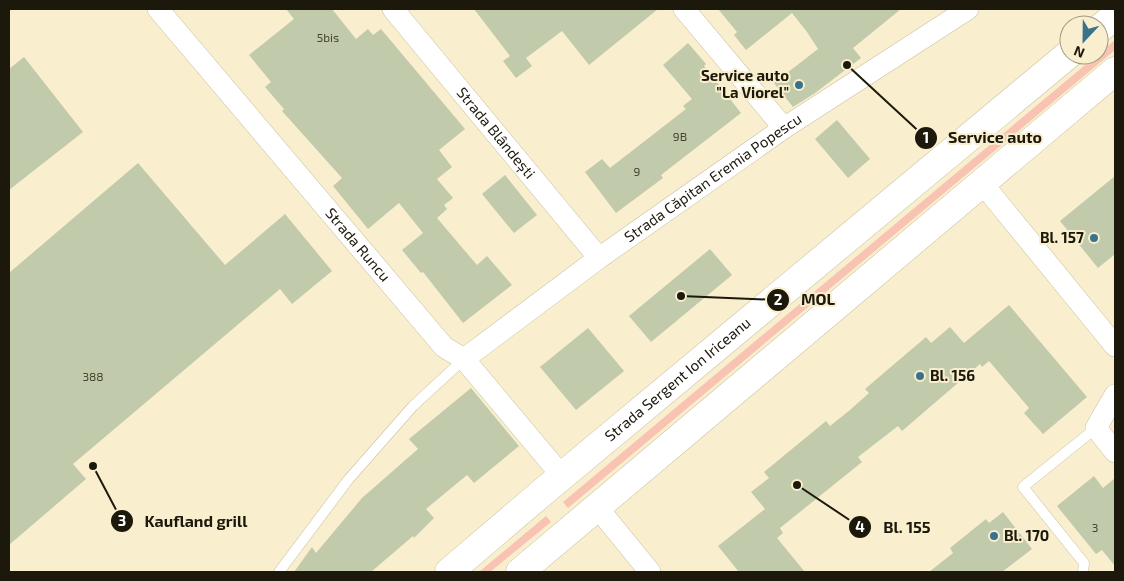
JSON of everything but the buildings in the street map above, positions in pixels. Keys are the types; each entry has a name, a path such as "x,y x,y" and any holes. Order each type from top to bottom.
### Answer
{"main road":[{"name":"Strada Sergent Ion Iriceanu","path":"449,572 1059,62"},
{"path":"520,572 1115,71"}],"street":[{"name":"Strada Runcu","path":"158,9 444,347 464,359 562,476"},
{"name":"Strada Blândești","path":"393,9 599,258"},
{"path":"684,9 784,128"},
{"name":"Strada Căpitan Eremia Popescu","path":"464,359 599,258 784,128 968,9"},
{"path":"982,183 1115,346"},
{"path":"1115,395 1096,428 1115,452"},
{"path":"597,507 650,572"}],"lane":[{"path":"279,572 348,480 413,406 464,359"},
{"path":"1083,572 1084,563 1023,487 1096,428"}],"shaded area":[{"path":"1115,40 1115,50 1109,55 1109,45"},
{"path":"1085,65 1097,65 568,508 563,502"},
{"path":"546,516 551,522 490,572 479,572"}],"place":[{"name":"Service auto","path":"847,65"},
{"name":"Service auto \"La Viorel\"","path":"799,85"},
{"name":"Bl. 157","path":"1094,238"},
{"name":"MOL","path":"681,296"},
{"name":"Bl. 156","path":"920,376"},
{"name":"Kaufland grill","path":"93,466"},
{"name":"Bl. 155","path":"797,485"},
{"name":"Bl. 170","path":"994,536"}]}
